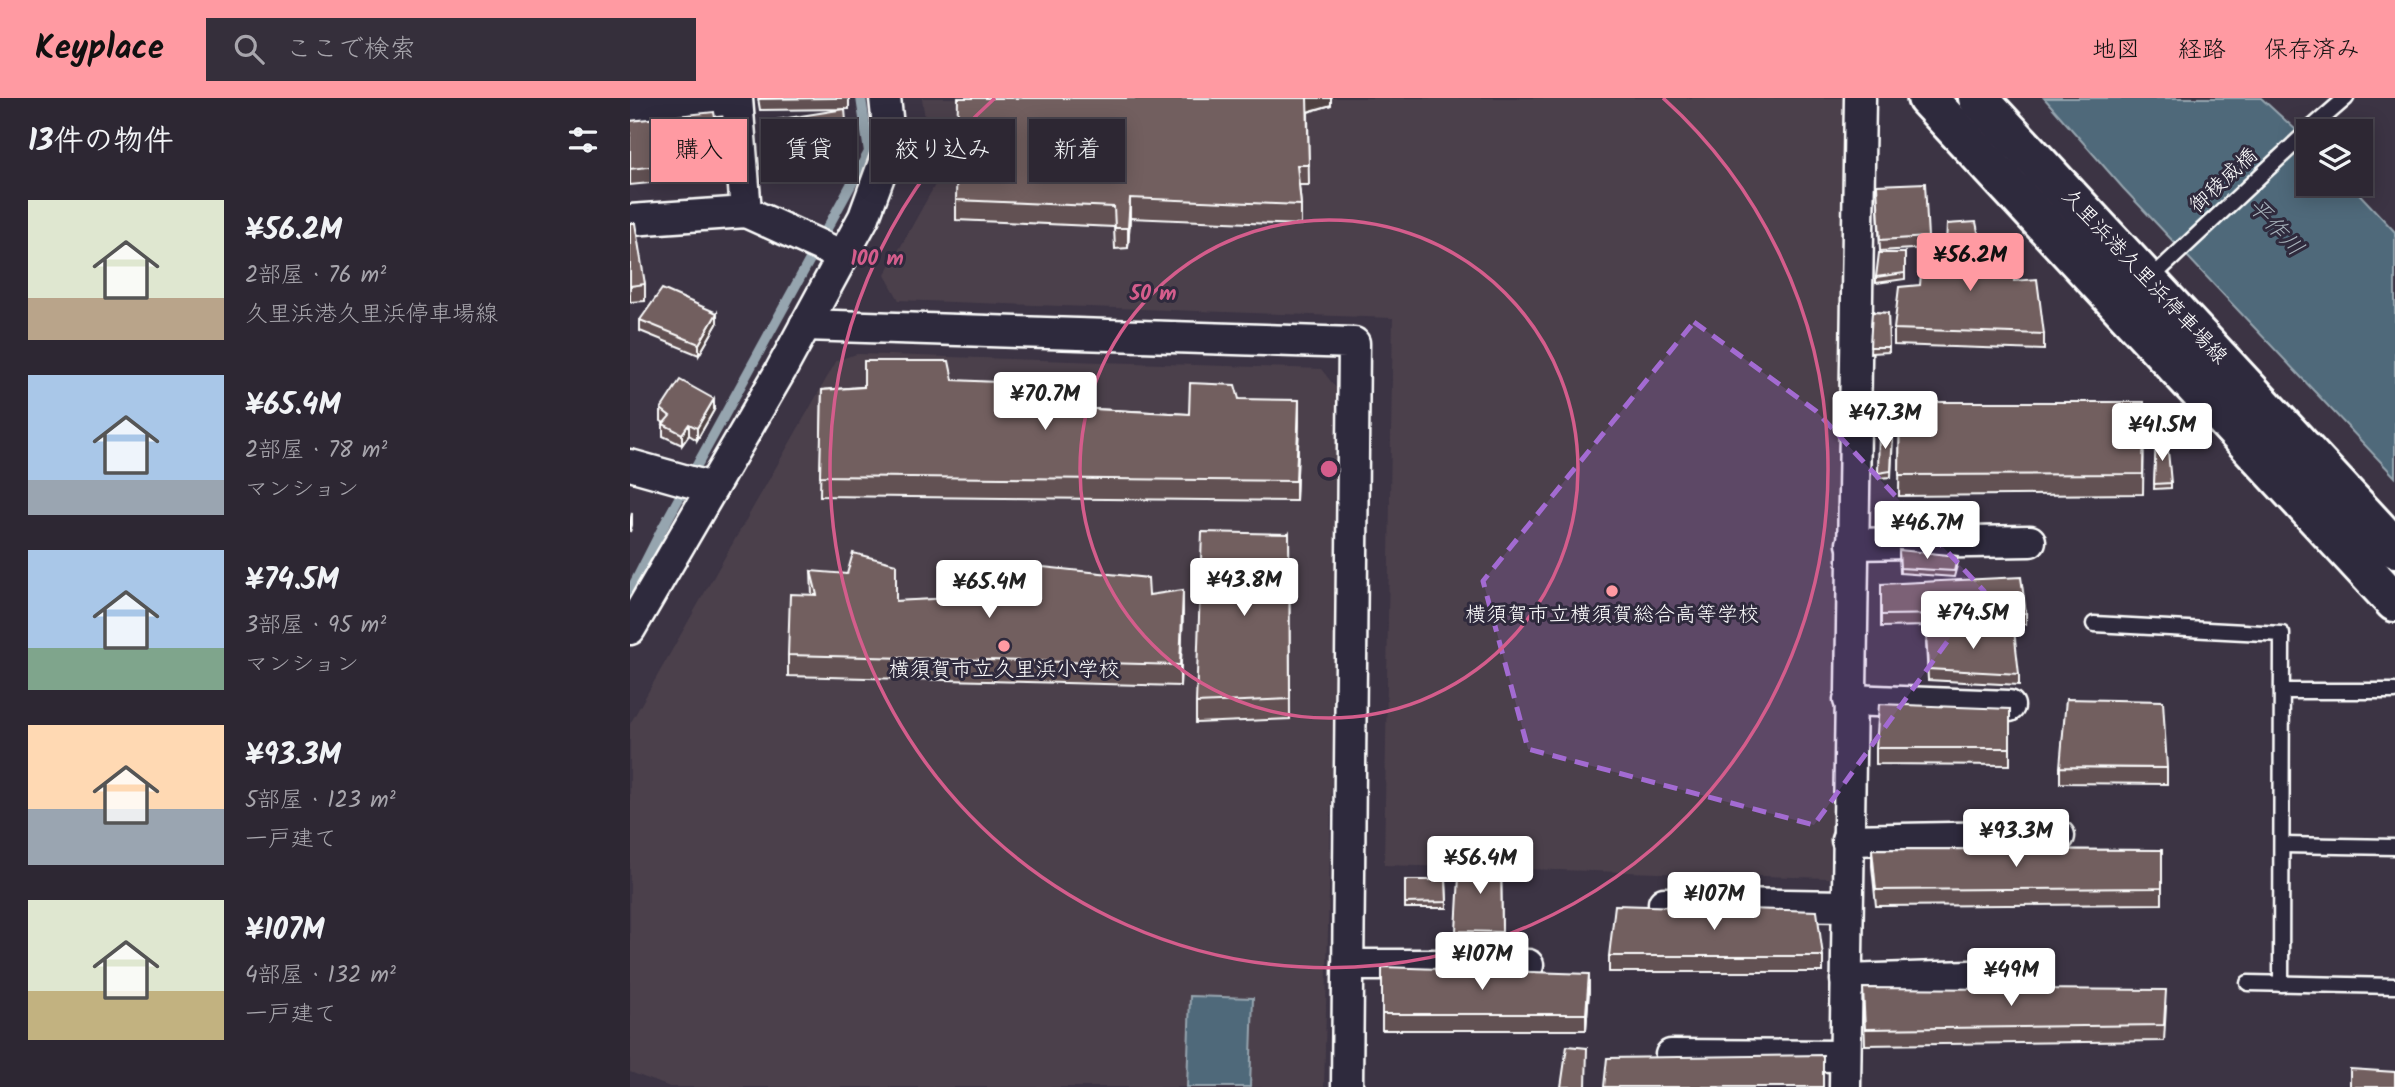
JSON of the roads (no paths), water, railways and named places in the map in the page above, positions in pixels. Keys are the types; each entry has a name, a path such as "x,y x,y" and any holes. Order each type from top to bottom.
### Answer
{"main road":[{"name":"久里浜港久里浜停車場線","path":"1927,98 2141,287 2395,548"},
{"name":"久里浜港久里浜停車場線","path":"1978,98 2141,287 2395,603"}],"street":[{"path":"630,629 864,217 890,146 884,98"},
{"path":"1845,1087 1860,98"},
{"path":"630,109 737,99 746,212"},
{"path":"630,220 746,212 843,256"},
{"path":"805,325 1354,343 1347,1087"},
{"path":"630,466 712,488"},
{"path":"1852,544 2030,541"},
{"path":"1849,699 2009,706"},
{"path":"1847,840 2059,836"},
{"path":"1664,902 1846,906"},
{"path":"1348,965 1528,965"},
{"path":"1846,980 2032,974"},
{"path":"1671,1055 1845,1056"}],"lane":[{"name":"御稜威橋","path":"2322,119 2346,98"},
{"name":"御稜威橋","path":"2141,287 2296,143"},
{"path":"2094,624 2283,634 2281,984"},
{"path":"2282,691 2395,691"},
{"path":"2282,845 2395,847"},
{"path":"2248,984 2395,986"}],"water":[{"name":"平作川","path":"2044,98 2261,98 2296,130 2296,196 2361,196 2395,232 2395,477 2123,188"},
{"path":"1190,996 1253,998 1250,1087 1187,1087"}],"waterway":[{"path":"630,592 869,152 861,98"}],"place":[{"name":"横須賀市立横須賀総合高等学校","path":"1612,591"},
{"name":"横須賀市立久里浜小学校","path":"1004,646"}]}
